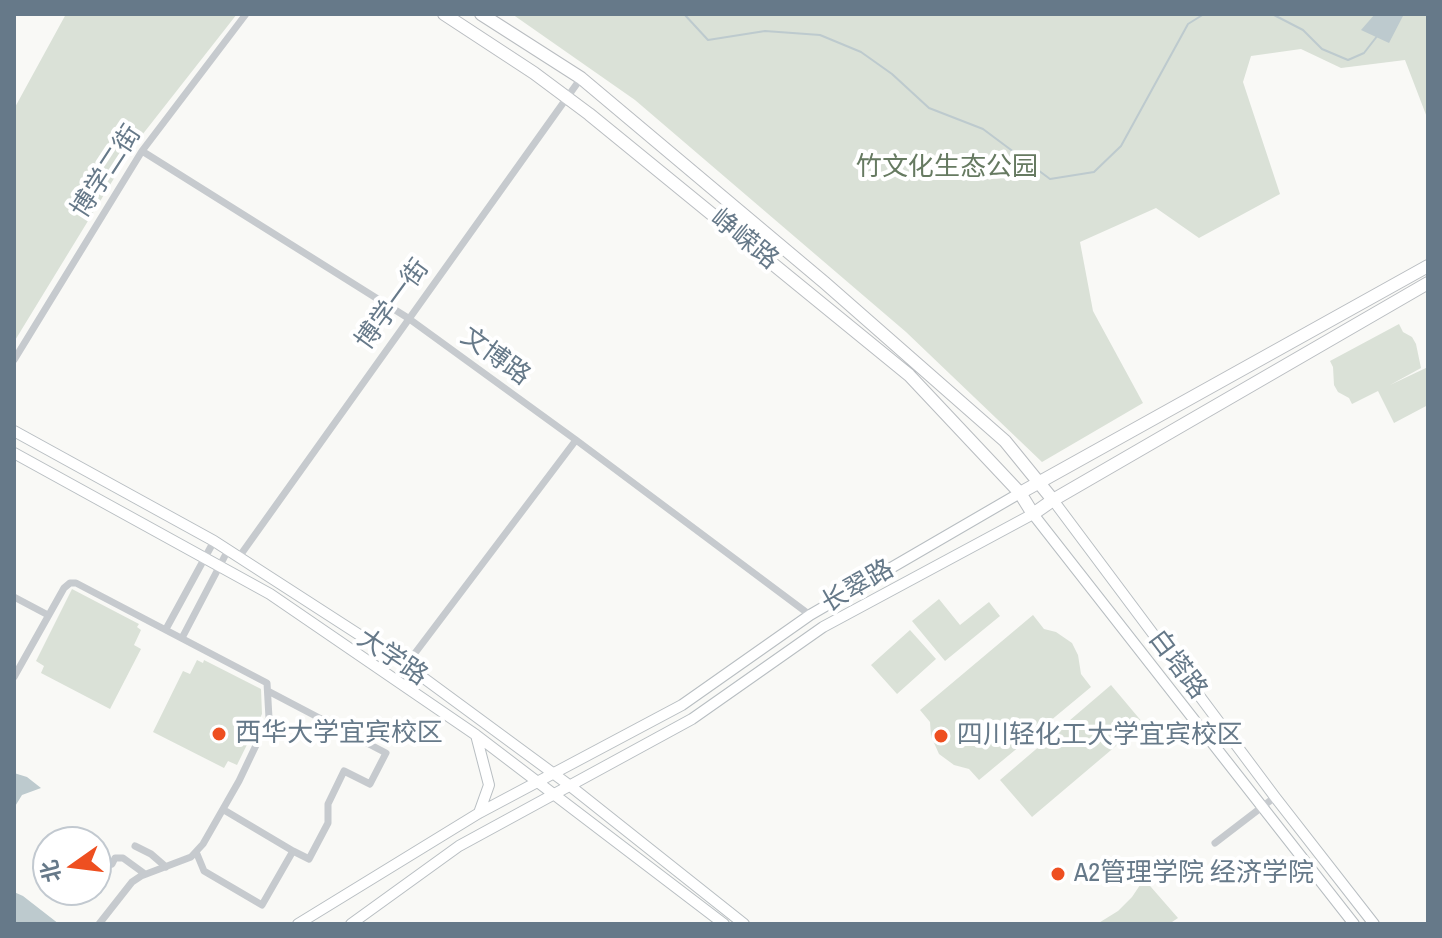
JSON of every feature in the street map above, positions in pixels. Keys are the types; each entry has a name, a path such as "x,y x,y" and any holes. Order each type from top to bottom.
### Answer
{"main road":[{"name":"峥嵘路","path":"444,14 534,73 589,114 909,375 1020,493"},
{"name":"峥嵘路","path":"481,14 581,78 825,283 1005,441 1039,481"},
{"name":"长翠路","path":"298,924 479,813 682,705 810,615 1039,481 1428,266"},
{"name":"长翠路","path":"351,924 459,846 692,719 823,627 1033,514 1428,283"},
{"name":"大学路","path":"14,431 214,541 406,665 569,785 744,924"},
{"name":"大学路","path":"14,453 270,594 476,735 724,924"},
{"name":"白塔路","path":"1039,481 1374,924"},
{"name":"白塔路","path":"1020,493 1033,514 1354,924"},
{"path":"476,735 489,785 479,813"}],"street":[{"name":"博学二街","path":"14,360 142,151 246,14"},
{"name":"博学一街","path":"239,557 581,78"},
{"name":"文博路","path":"142,151 408,318 810,615"},
{"path":"406,665 576,440"},
{"path":"166,629 214,541"},
{"path":"182,638 228,550"},
{"path":"14,677 64,588 76,583 267,683 269,718 224,810 197,854 132,882 99,924"},
{"path":"14,597 48,615"},
{"path":"224,810 309,859 328,823 328,804 344,771 370,784 386,753 268,691"},
{"path":"1215,843 1275,797"},
{"path":"135,846 166,867"},
{"path":"197,854 204,871 262,905 293,851"},
{"path":"112,864 115,858 123,858 145,874"}],"green space":[{"path":"66,14 237,14 135,144 14,342 14,109"},
{"name":"竹文化生态公园","path":"512,14 1428,14 1428,120 1405,60 1341,68 1301,49 1251,56 1243,82 1280,194 1199,238 1156,208 1080,242 1093,311 1143,403 1042,462 906,332 635,100"},
{"path":"1399,324 1416,344 1421,368 1390,385 1428,367 1428,405 1394,423 1378,391 1352,404 1349,398 1338,392 1330,361"},
{"path":"72,589 139,624 137,627 141,630 134,645 141,649 110,709 41,673 44,666 36,661"},
{"path":"939,599 960,625 989,602 1000,616 945,661 912,621"},
{"path":"1033,615 1044,629 1056,632 1072,643 1078,655 1081,674 1091,687 979,780 969,769 954,765 939,754 931,736 930,722 920,710"},
{"path":"910,630 936,659 897,694 871,665"},
{"path":"197,660 203,663 204,660 261,689 262,714 237,765 228,761 224,768 153,732 183,671 190,674"},
{"path":"1111,685 1143,723 1032,817 1000,780"},
{"path":"1144,879 1178,918 1169,924 1097,924 1118,911"}],"shaded area":[{"path":"1375,14 1404,14 1389,43 1361,30"},
{"path":"14,773 27,777 41,788 22,795 14,808"},
{"path":"14,892 59,924 14,924"}],"waterway":[{"path":"684,14 708,40 765,31 820,35 861,52 892,74 929,108 983,129 1050,179 1094,172 1121,146 1188,24 1204,14"},
{"path":"1272,14 1303,30 1322,49 1348,60 1364,53 1378,35"}],"place":[{"name":"西华大学宜宾校区","path":"219,734"},
{"name":"四川轻化工大学宜宾校区","path":"941,736"},
{"name":"A2管理学院 经济学院","path":"1058,874"}]}
